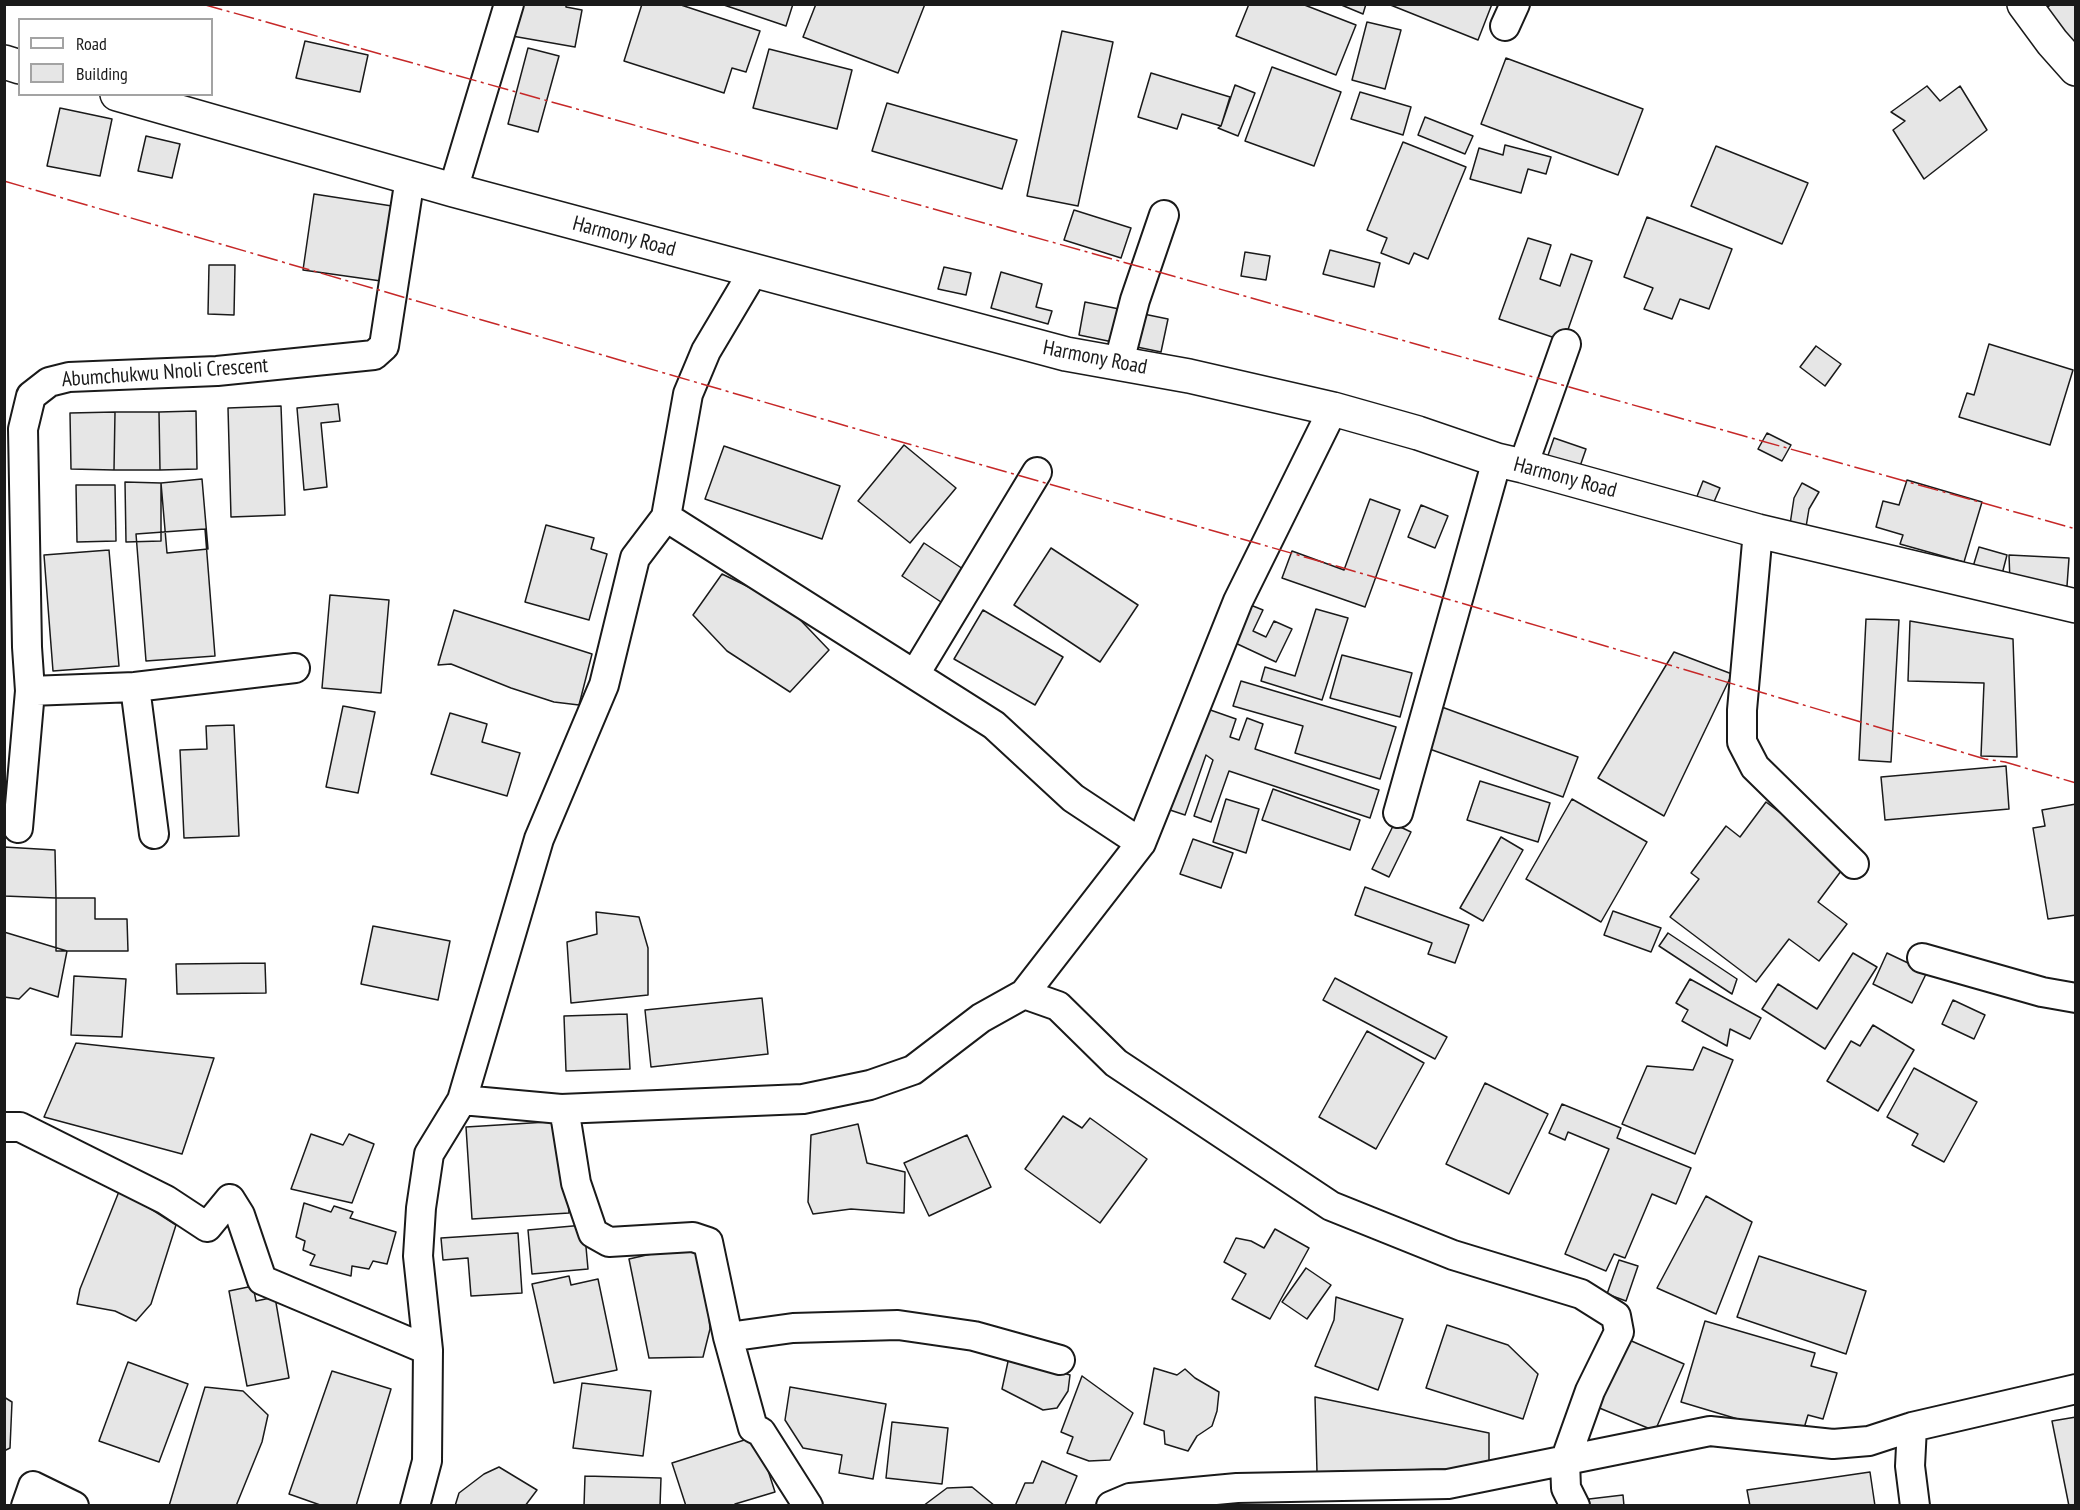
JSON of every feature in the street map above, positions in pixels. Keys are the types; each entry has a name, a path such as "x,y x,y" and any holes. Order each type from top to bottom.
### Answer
{"main road":[{"path":"2024,4 2052,42 2076,69"},
{"name":"Harmony Road","path":"124,96 453,190 1066,354 1189,376 1333,409 1418,433 1510,463 1758,531 2076,606"}],"street":[{"path":"453,190 509,4"},
{"name":"Abumchukwu Nnoli Crescent","path":"18,828 30,691 14,430 32,396 49,382 69,377 217,371 374,355 384,346 410,178"},
{"path":"1119,362 1135,300 1164,215"},
{"path":"415,1506 427,1461 428,1350 418,1256 421,1208 429,1154 462,1100 538,839 604,685 636,558 666,517 688,394 706,351 753,272"},
{"path":"1398,813 1510,463 1566,344"},
{"path":"462,1100 561,1109 803,1099 870,1085 913,1070 981,1018 1024,994 1141,843 1238,601 1333,409"},
{"path":"915,674 1037,472"},
{"path":"666,517 994,725 1073,798 1141,843"},
{"path":"1758,531 1742,710 1742,741 1755,767 1854,864"},
{"path":"30,691 135,687 295,668"},
{"path":"135,687 154,834"},
{"path":"1922,958 2042,992 2076,998"},
{"path":"1024,994 1058,1005 1116,1063 1331,1206 1453,1255 1581,1294 1616,1316 1619,1332 1590,1391 1565,1461 1566,1488 1575,1506"},
{"path":"561,1109 566,1120 576,1183 593,1233 609,1242 693,1237 708,1242 728,1337 753,1428 761,1432 807,1506"},
{"path":"4,1126 20,1127 166,1200 207,1227 230,1199 240,1215 262,1280 428,1350"},
{"path":"728,1337 793,1328 898,1325 974,1336 1060,1360"},
{"path":"1111,1506 1130,1498 1239,1497 1448,1484 1710,1431 1833,1444 1869,1441 1912,1427 2076,1389"},
{"path":"1912,1427 1910,1466 1915,1506"},
{"path":"26,1506 33,1486 74,1506"}],"building":[{"path":"518,4 566,4 566,7 582,10 575,47 512,36"},
{"path":"642,4 678,4 760,31 746,72 732,68 724,93 624,61"},
{"path":"721,4 793,4 786,26"},
{"path":"816,4 925,4 898,73 803,37"},
{"path":"1249,4 1302,4 1356,25 1336,75 1236,36"},
{"path":"1339,4 1366,4 1363,14"},
{"path":"1388,4 1492,4 1478,40"},
{"path":"2052,4 2076,4 2076,67 2042,11"},
{"path":"1367,22 1401,30 1385,89 1352,80"},
{"path":"1062,31 1113,42 1078,206 1027,196"},
{"path":"305,41 368,55 360,92 296,78"},
{"path":"528,48 559,56 538,132 508,124"},
{"path":"769,49 852,70 837,129 753,108"},
{"path":"1506,58 1643,109 1618,175 1481,124"},
{"path":"1272,67 1341,92 1314,166 1245,141"},
{"path":"1151,73 1230,97 1221,126 1182,114 1177,129 1138,117"},
{"path":"1235,85 1255,93 1238,136 1218,128 1221,126"},
{"path":"1927,86 1940,101 1960,86 1987,130 1924,179 1893,130 1905,121 1891,112"},
{"path":"1360,92 1411,107 1403,135 1351,119"},
{"path":"887,103 1017,140 1002,189 872,151"},
{"path":"60,108 112,119 100,176 47,166"},
{"path":"1425,117 1473,136 1465,154 1418,135"},
{"path":"146,136 180,144 172,178 138,171"},
{"path":"1403,142 1466,167 1428,259 1414,253 1409,264 1381,253 1387,238 1367,230"},
{"path":"1505,145 1551,157 1546,174 1528,169 1521,193 1470,179 1479,148 1503,155"},
{"path":"1716,146 1808,183 1782,244 1691,206"},
{"path":"314,194 392,206 381,281 303,270"},
{"path":"1074,210 1131,228 1121,258 1064,240"},
{"path":"1647,217 1732,249 1709,309 1680,299 1672,319 1644,309 1653,288 1624,277"},
{"path":"1528,238 1551,245 1540,279 1560,286 1571,254 1592,261 1564,341 1499,319"},
{"path":"1330,250 1380,263 1374,287 1323,274"},
{"path":"1245,252 1270,256 1266,280 1241,276"},
{"path":"209,265 235,265 234,315 208,314"},
{"path":"944,267 971,273 966,295 938,289"},
{"path":"1001,272 1042,284 1036,307 1052,311 1048,324 991,308"},
{"path":"1085,302 1168,319 1161,352 1079,335"},
{"path":"1989,344 2073,370 2050,445 1959,417 1967,393 1974,395"},
{"path":"1816,346 1841,364 1825,386 1800,367"},
{"path":"338,404 340,421 321,423 327,487 304,490 297,408"},
{"path":"281,406 285,515 231,517 228,408"},
{"path":"196,411 197,469 160,470 159,412"},
{"path":"115,412 114,470 71,469 70,413"},
{"path":"115,412 159,412 160,470 114,470"},
{"path":"1767,433 1791,445 1782,461 1758,449"},
{"path":"1554,438 1586,449 1577,475 1545,464"},
{"path":"904,445 956,488 910,543 858,501"},
{"path":"724,446 840,486 822,539 705,499"},
{"path":"202,479 208,549 167,553 161,483"},
{"path":"1907,480 1982,502 1964,562 1900,544 1903,535 1876,527 1883,501 1899,505"},
{"path":"1703,481 1720,488 1710,511 1694,504"},
{"path":"125,482 161,483 161,541 126,542"},
{"path":"1802,483 1819,492 1809,509 1805,533 1789,531 1794,498"},
{"path":"76,485 115,485 116,541 77,542"},
{"path":"1370,499 1400,510 1365,607 1282,578 1292,551 1344,570"},
{"path":"1421,505 1448,516 1435,548 1408,537"},
{"path":"546,525 594,538 591,549 607,554 589,620 525,602"},
{"path":"205,529 215,656 146,661 136,534"},
{"path":"924,543 966,571 944,604 902,576"},
{"path":"1979,547 2007,555 2001,578 1972,570"},
{"path":"1051,548 1138,605 1100,662 1014,605"},
{"path":"109,550 119,666 53,671 44,555"},
{"path":"2009,555 2069,558 2067,586 2010,582"},
{"path":"722,574 786,605 829,650 790,692 727,651 693,615"},
{"path":"330,595 389,600 381,693 322,688"},
{"path":"1248,604 1263,610 1253,631 1266,637 1274,621 1292,629 1276,662 1231,641"},
{"path":"1316,609 1348,618 1322,700 1261,681 1265,667 1295,676"},
{"path":"454,610 592,654 579,705 554,702 451,664 438,665"},
{"path":"983,610 1063,657 1035,705 954,659"},
{"path":"1866,619 1899,620 1891,762 1859,760"},
{"path":"1910,621 2013,639 2017,757 1981,756 1984,683 1908,681"},
{"path":"1674,652 1732,674 1664,816 1598,778"},
{"path":"1342,655 1412,673 1400,717 1330,698"},
{"path":"1241,681 1396,727 1380,779 1295,753 1303,726 1233,706"},
{"path":"343,706 375,712 358,793 326,787"},
{"path":"1199,706 1236,719 1230,737 1239,740 1247,718 1263,724 1255,749 1379,790 1370,818 1229,771 1211,822 1194,816 1213,760 1206,755 1185,815 1164,808"},
{"path":"1439,706 1578,757 1563,797 1424,747"},
{"path":"450,713 487,724 482,742 520,753 507,796 431,774"},
{"path":"234,725 239,836 184,838 180,750 207,749 206,726"},
{"path":"2006,766 2009,809 1885,820 1881,777"},
{"path":"1480,781 1550,803 1538,842 1467,820"},
{"path":"1273,789 1360,820 1350,850 1262,820"},
{"path":"1226,799 1259,809 1246,853 1213,842"},
{"path":"1572,799 1647,842 1601,922 1526,879"},
{"path":"1766,802 1847,863 1818,902 1847,924 1819,961 1789,939 1756,982 1670,917 1699,879 1691,873 1726,826 1740,837"},
{"path":"2076,804 2076,915 2048,919 2033,828 2045,826 2042,810"},
{"path":"1394,824 1411,832 1389,877 1372,869"},
{"path":"1501,837 1523,850 1483,921 1460,908"},
{"path":"1193,839 1233,853 1221,888 1180,874"},
{"path":"4,847 55,850 56,898 4,896"},
{"path":"1365,887 1469,925 1455,963 1428,954 1432,943 1355,915"},
{"path":"56,898 95,898 95,919 127,919 128,951 56,951"},
{"path":"1613,911 1661,928 1651,952 1604,935"},
{"path":"596,912 639,917 648,948 648,995 571,1003 567,942 597,934"},
{"path":"373,926 450,941 438,1000 361,984"},
{"path":"4,932 67,951 58,997 30,988 19,999 4,997"},
{"path":"1668,933 1737,979 1732,994 1659,946"},
{"path":"1853,953 1877,967 1825,1049 1762,1009 1778,984 1817,1009"},
{"path":"1887,953 1927,972 1912,1003 1873,984"},
{"path":"265,963 266,993 177,994 176,964"},
{"path":"74,976 126,979 122,1037 71,1035"},
{"path":"1335,978 1447,1037 1435,1059 1323,1000"},
{"path":"1690,979 1761,1018 1750,1039 1730,1029 1727,1046 1682,1021 1688,1010 1676,1003"},
{"path":"762,998 768,1054 651,1067 645,1010"},
{"path":"1953,1000 1985,1015 1974,1039 1942,1024"},
{"path":"627,1014 630,1069 566,1071 564,1016"},
{"path":"1873,1025 1914,1050 1878,1111 1827,1081 1851,1041 1860,1046"},
{"path":"1367,1031 1424,1063 1376,1149 1319,1117"},
{"path":"76,1043 214,1058 182,1154 44,1117"},
{"path":"1703,1047 1733,1060 1695,1154 1622,1124 1647,1066 1693,1070"},
{"path":"1914,1068 1977,1102 1944,1162 1912,1145 1918,1134 1887,1117"},
{"path":"1485,1083 1548,1114 1509,1194 1446,1164"},
{"path":"1562,1104 1621,1128 1617,1138 1691,1168 1676,1204 1652,1194 1625,1258 1614,1254 1606,1271 1565,1254 1609,1149 1568,1132 1565,1140 1549,1133"},
{"path":"1063,1116 1082,1128 1090,1118 1147,1159 1100,1223 1025,1169"},
{"path":"563,1121 569,1213 472,1219 466,1127"},
{"path":"858,1124 867,1163 905,1172 904,1213 851,1209 813,1214 808,1202 811,1135"},
{"path":"311,1134 343,1145 349,1134 374,1144 352,1203 291,1189"},
{"path":"967,1135 991,1187 929,1216 904,1163"},
{"path":"120,1189 176,1225 151,1304 136,1321 115,1311 77,1304 80,1289"},
{"path":"1706,1196 1752,1222 1716,1314 1657,1288"},
{"path":"304,1203 331,1212 334,1206 353,1212 350,1218 396,1232 387,1264 373,1261 369,1269 352,1266 351,1276 310,1265 315,1255 303,1250 305,1241 296,1237"},
{"path":"584,1225 588,1269 532,1274 528,1230"},
{"path":"1275,1229 1309,1248 1270,1319 1232,1299 1246,1274 1224,1262 1236,1238 1251,1241 1264,1248"},
{"path":"518,1233 522,1293 471,1296 468,1258 443,1260 441,1238"},
{"path":"695,1244 707,1294 710,1329 703,1357 649,1358 629,1259"},
{"path":"1759,1256 1866,1291 1846,1354 1737,1317"},
{"path":"1619,1260 1638,1266 1626,1301 1607,1294"},
{"path":"1306,1268 1331,1285 1307,1319 1282,1302"},
{"path":"569,1276 571,1285 598,1279 617,1370 554,1383 532,1284"},
{"path":"253,1286 256,1301 275,1297 289,1378 247,1386 229,1291"},
{"path":"1336,1297 1403,1319 1378,1390 1315,1366 1334,1320"},
{"path":"1705,1321 1815,1353 1811,1366 1837,1373 1823,1419 1808,1415 1801,1438 1681,1402"},
{"path":"1447,1325 1508,1345 1538,1374 1523,1419 1426,1388"},
{"path":"1627,1339 1684,1364 1655,1431 1597,1407"},
{"path":"1009,1357 1070,1375 1068,1391 1057,1408 1043,1410 1002,1389"},
{"path":"128,1362 188,1384 159,1462 99,1441"},
{"path":"1154,1368 1177,1375 1185,1369 1195,1378 1219,1392 1217,1411 1212,1426 1197,1436 1188,1451 1165,1444 1164,1431 1144,1424"},
{"path":"332,1371 391,1389 356,1506 323,1506 289,1494"},
{"path":"1082,1376 1133,1413 1110,1460 1089,1461 1067,1453 1073,1437 1061,1432"},
{"path":"582,1383 651,1391 643,1456 573,1448"},
{"path":"205,1387 243,1391 268,1415 262,1442 236,1506 169,1506"},
{"path":"790,1387 886,1404 873,1479 839,1473 842,1455 803,1448 785,1420"},
{"path":"4,1397 12,1402 10,1448 4,1451"},
{"path":"1315,1397 1489,1433 1489,1468 1317,1472"},
{"path":"2076,1417 2076,1506 2069,1506 2052,1421"},
{"path":"892,1422 948,1428 942,1484 886,1478"},
{"path":"757,1436 775,1492 735,1504 736,1506 686,1506 672,1463"},
{"path":"1042,1461 1077,1476 1065,1505 1015,1506 1025,1483 1033,1483"},
{"path":"499,1467 537,1490 525,1506 455,1506 459,1493 484,1474"},
{"path":"1870,1472 1875,1506 1750,1506 1747,1490"},
{"path":"585,1476 661,1478 660,1506 584,1506"},
{"path":"972,1487 995,1506 923,1506 947,1488"},
{"path":"1623,1495 1624,1506 1590,1506 1589,1499"}],"power":[{"path":"202,4 2076,529"},
{"path":"4,181 1340,567 1985,759 2005,762 2076,783"}]}
